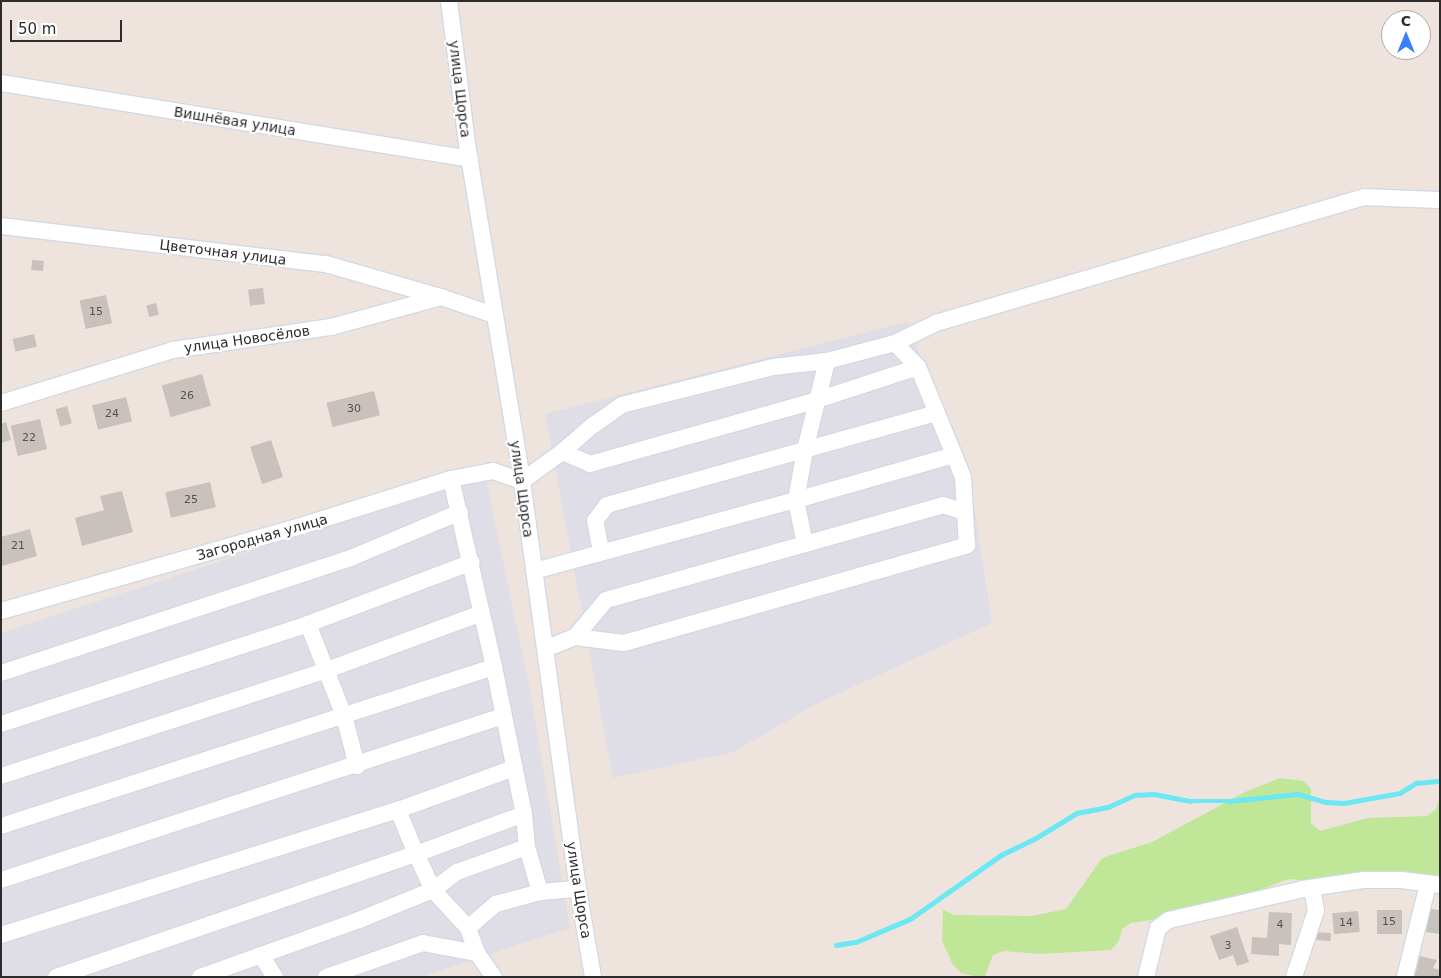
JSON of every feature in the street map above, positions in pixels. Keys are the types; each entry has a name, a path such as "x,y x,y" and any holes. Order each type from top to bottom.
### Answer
{"street":[{"name":"улица Щорса","path":"449,1 470,159 522,481 578,889 594,977"},
{"name":"Вишнёвая улица","path":"1,82 470,159"},
{"path":"522,481 562,452 593,425 622,405 772,367 827,361 895,343 936,323 1364,197 1440,200"},
{"name":"Цветочная улица","path":"1,226 326,264 441,297"},
{"path":"441,297 494,315"},
{"name":"улица Новосёлов","path":"1,403 173,350 331,327 441,297"},
{"path":"545,648 575,637 624,642 967,545 962,477 954,454 918,367 895,343"},
{"path":"804,544 796,500 805,450 827,361"},
{"path":"562,452 590,464 817,400 918,367"},
{"path":"601,551 595,521 607,505 936,413"},
{"path":"534,571 601,551 796,500 954,454"},
{"name":"Загородная улица","path":"1,611 304,525 451,479 493,471 522,481"},
{"path":"451,479 472,562 494,667 524,814 527,847 540,892"},
{"path":"575,637 606,600 942,505 966,512"},
{"path":"1,673 353,557 460,512"},
{"path":"1,724 308,624 472,562"},
{"path":"1,776 327,670 482,613"},
{"path":"308,624 319,658 327,670 344,716 357,766"},
{"path":"1,826 494,667"},
{"path":"1,880 357,766 503,716"},
{"path":"1,935 398,810 514,768"},
{"path":"398,810 433,890 468,928 477,953 494,977"},
{"path":"56,977 416,854 524,814"},
{"path":"200,977 359,920 433,890 457,872 527,847"},
{"path":"1146,977 1158,928 1169,920 1312,888 1364,880 1401,880 1434,884 1405,977"},
{"path":"1294,977 1316,911 1312,888"},
{"path":"468,928 496,904 540,892 578,889"},
{"path":"326,977 423,943 477,953"},
{"path":"261,955 275,977"}],"shaded area":[{"path":"907,322 968,467 992,623 814,705 734,752 613,778 545,414"},
{"path":"485,474 530,691 570,928 421,977 1,977 1,633"}],"green space":[{"path":"1280,778 1304,781 1311,789 1311,823 1320,831 1368,818 1427,816 1436,809 1440,797 1440,877 1339,884 1289,879 1193,914 1131,923 1122,929 1119,941 1111,950 1039,954 1004,951 993,955 985,976 978,977 961,973 953,965 942,941 943,910 954,915 1032,916 1066,909 1102,858 1152,842 1245,792"}],"building":[{"path":"32,260 44,261 43,271 31,270"},
{"path":"263,288 265,304 250,306 248,290"},
{"path":"106,295 112,323 86,329 80,301"},
{"path":"156,303 159,315 149,317 146,305"},
{"path":"34,334 37,347 15,352 13,339"},
{"path":"202,374 211,406 171,417 162,386"},
{"path":"374,391 380,415 333,427 326,403"},
{"path":"126,397 132,421 98,430 92,405"},
{"path":"67,406 72,423 60,427 55,409"},
{"path":"40,419 47,449 18,456 11,426"},
{"path":"6,422 11,440 1,443 1,424"},
{"path":"271,440 283,477 262,484 250,447"},
{"path":"210,482 216,507 171,518 165,492"},
{"path":"122,491 133,532 82,546 75,518 104,510 100,496"},
{"path":"30,529 37,556 2,566 1,537"},
{"path":"1430,909 1440,910 1440,934 1426,932"},
{"path":"1377,910 1402,910 1402,934 1377,934"},
{"path":"1358,911 1360,932 1334,934 1332,913"},
{"path":"1269,912 1292,913 1291,945 1279,944 1279,956 1251,954 1252,937 1267,938"},
{"path":"1237,927 1249,962 1237,966 1233,955 1219,960 1210,936"},
{"path":"1315,932 1331,933 1330,941 1314,940"},
{"path":"1420,956 1437,960 1433,968 1440,970 1440,977 1414,977"}],"waterway":[{"path":"836,945 856,942 910,919 1001,855 1036,838 1077,813 1108,807 1135,795 1154,794 1190,801 1229,801 1298,794 1326,802 1344,803 1400,793 1416,783 1440,781"}]}
